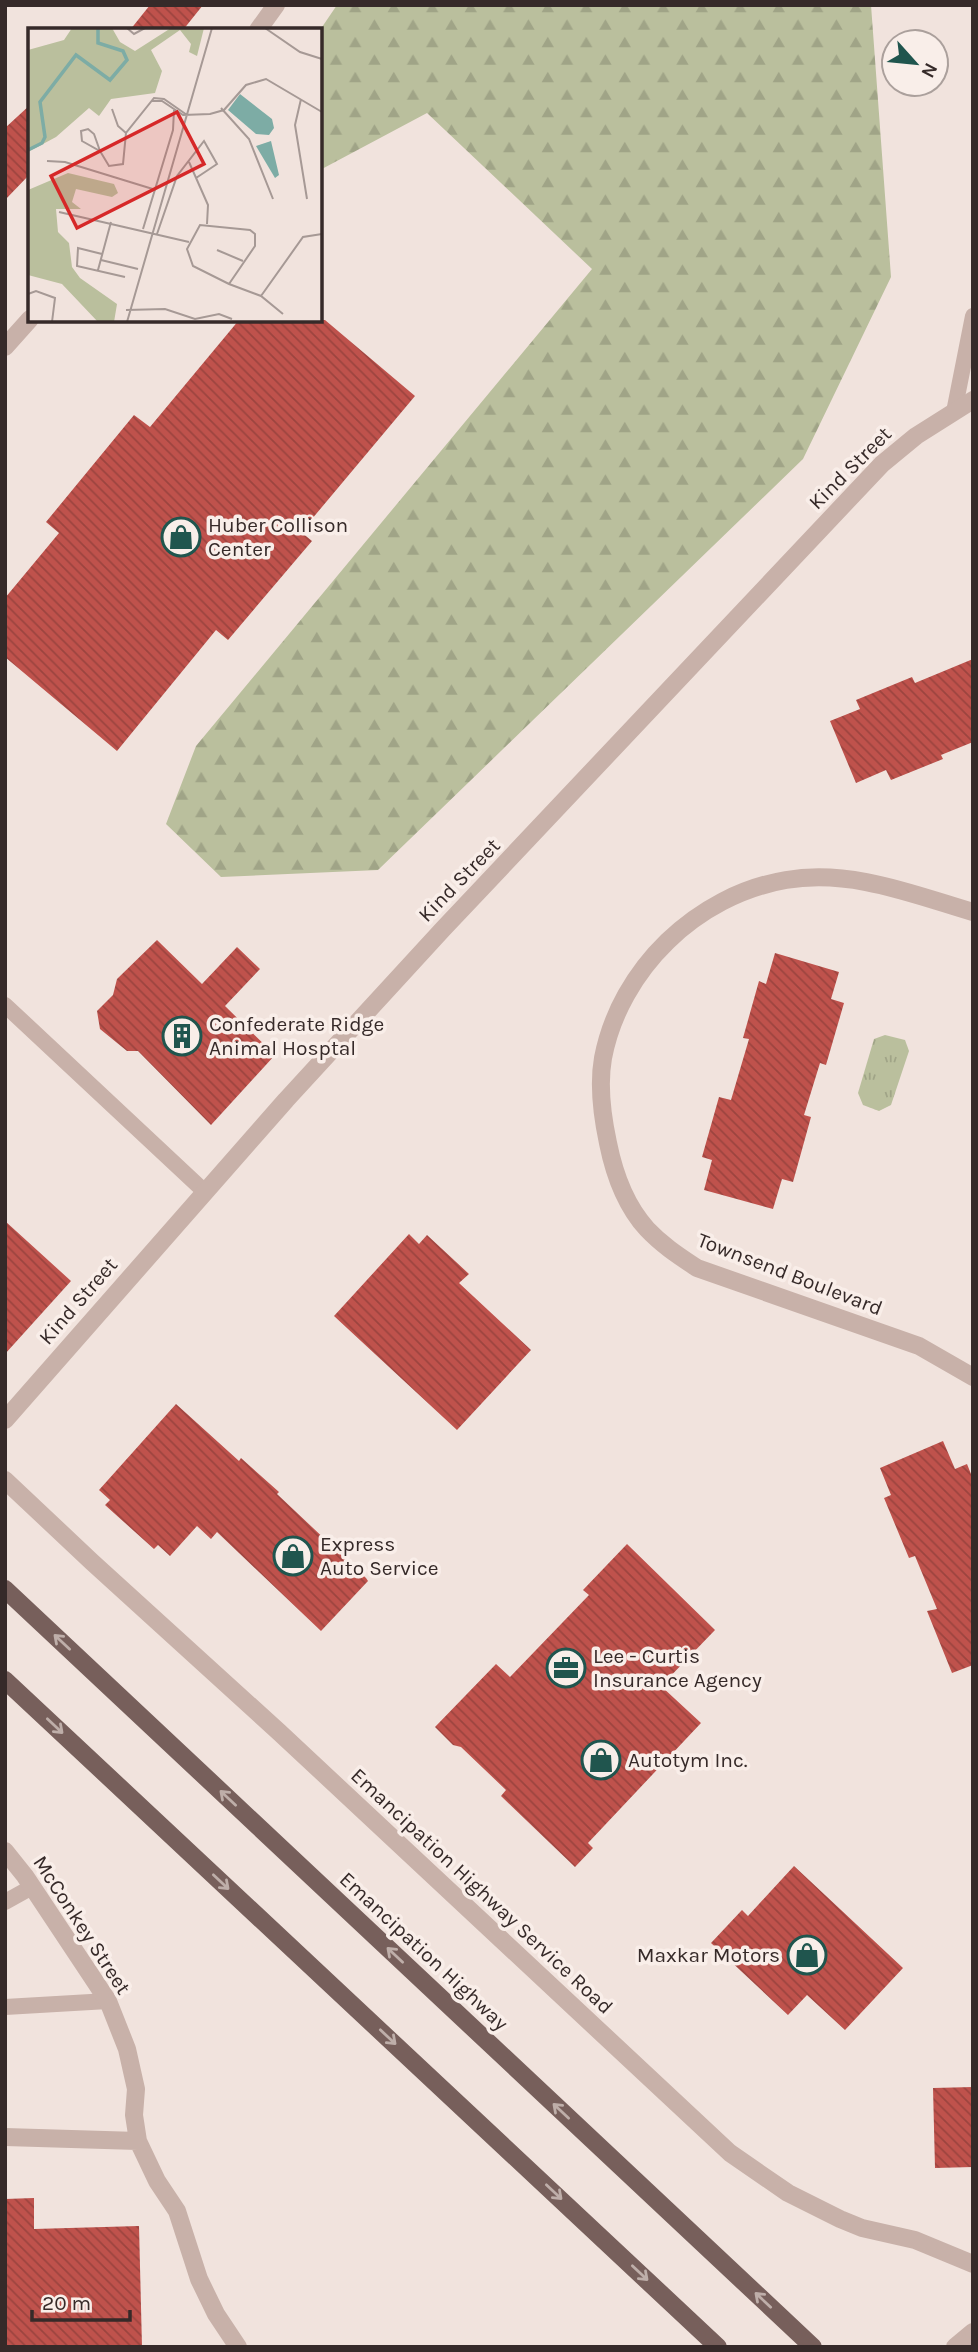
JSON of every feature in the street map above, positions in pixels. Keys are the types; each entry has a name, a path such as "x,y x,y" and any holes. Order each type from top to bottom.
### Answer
{"main road":[{"name":"Emancipation Highway","path":"5,1588 813,2347"},
{"path":"5,1680 718,2347"}],"street":[{"path":"259,28 276,5"},
{"path":"5,347 28,321"},
{"name":"Kind Street","path":"5,1420 205,1192 443,929 882,464 916,436 973,400"},
{"name":"Townsend Boulevard","path":"973,912 869,881 827,877 786,880 746,891 715,904 681,927 654,954 632,987 613,1022 603,1059 600,1094 612,1163 626,1197 645,1227 669,1250 697,1268 919,1346 973,1377"},
{"name":"Emancipation Highway Service Road","path":"5,1480 730,2153 788,2193 840,2219 862,2228 915,2240 973,2264"},
{"name":"McConkey Street","path":"5,1851 107,2001 127,2049 136,2089 134,2115 138,2141 157,2181 177,2211 199,2279 216,2314 238,2347"},
{"path":"5,2137 138,2141"},
{"path":"955,2347 973,2332"}],"lane":[{"path":"954,412 973,316"},
{"path":"5,1005 205,1192"},
{"path":"5,1902 32,1887"},
{"path":"5,2007 107,2001"}],"green space":[{"path":"337,5 871,5 891,277 803,459 378,870 221,877 166,824 196,746 592,269 427,113 322,169 321,28"},
{"path":"885,1035 905,1040 909,1051 891,1105 879,1111 863,1105 858,1093 874,1039"}],"building":[{"path":"150,5 203,5 185,28 132,28"},
{"path":"28,107 28,176 5,200 5,128"},
{"name":"Huber Collison Center","path":"325,320 415,396 301,532 312,541 228,640 216,630 117,751 5,657 5,598 59,533 46,522 134,415 150,427 237,322"},
{"path":"973,659 973,742 941,755 943,759 891,780 886,770 856,783 830,721 860,709 856,700 912,677 915,683"},
{"name":"Confederate Ridge Animal Hosptal","path":"157,940 202,984 237,947 260,969 225,1006 275,1055 211,1125 138,1051 127,1051 100,1029 97,1011 113,995 117,979"},
{"path":"775,953 839,972 831,999 844,1003 826,1065 820,1063 804,1115 811,1117 793,1182 782,1179 773,1209 704,1190 712,1160 702,1157 719,1097 731,1100 749,1039 743,1038 759,981 766,984"},
{"path":"5,1221 71,1281 5,1354"},
{"path":"409,1234 419,1244 427,1235 469,1274 459,1283 531,1350 457,1430 334,1316"},
{"path":"176,1404 239,1461 241,1458 279,1492 277,1494 368,1581 321,1631 217,1532 211,1539 197,1526 170,1556 158,1545 154,1549 105,1505 110,1500 99,1490"},
{"path":"943,1441 955,1469 967,1464 973,1479 973,1665 952,1673 927,1611 937,1609 915,1556 909,1558 884,1498 891,1495 880,1468"},
{"path":"627,1544 715,1630 661,1686 701,1723 588,1843 593,1848 575,1867 501,1796 506,1790 461,1747 453,1745 435,1727 496,1664 510,1677 589,1595 583,1590"},
{"name":"Maxkar Motors","path":"794,1866 903,1968 845,2030 807,1995 788,2015 711,1943 742,1910 748,1916"},
{"path":"973,2087 973,2167 935,2168 933,2088"},
{"path":"34,2198 34,2229 139,2226 142,2347 5,2347 5,2199"}],"place":[{"name":"Huber Collison Center","path":"181,537"},
{"name":"Confederate Ridge Animal Hosptal","path":"182,1036"},
{"name":"Express Auto Service","path":"293,1556"},
{"name":"Lee - Curtis Insurance Agency","path":"566,1668"},
{"name":"Autotym Inc.","path":"601,1760"},
{"name":"Maxkar Motors","path":"807,1955"}]}
